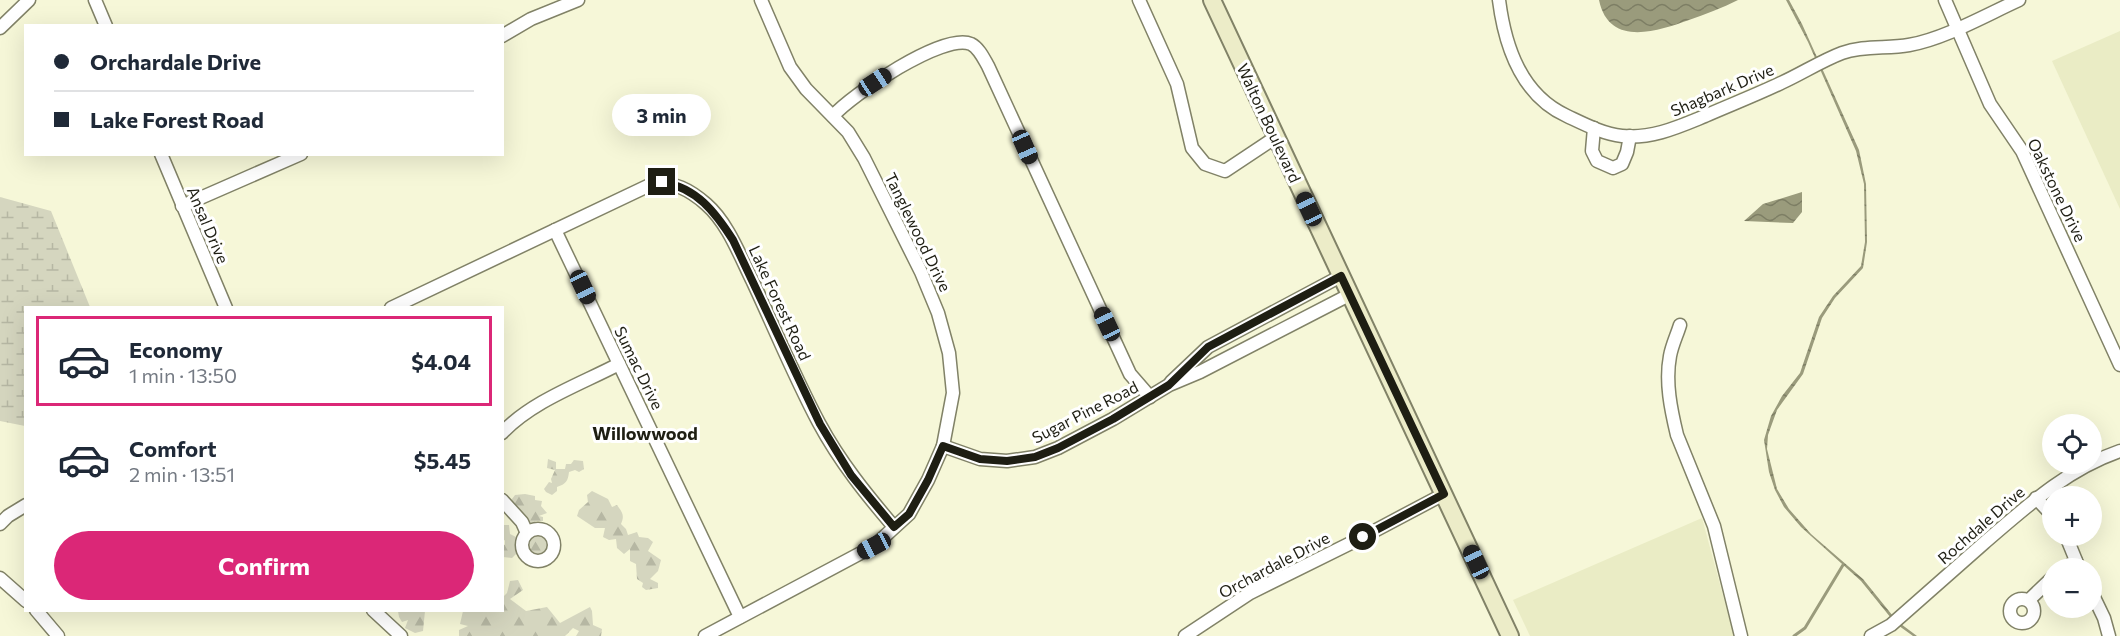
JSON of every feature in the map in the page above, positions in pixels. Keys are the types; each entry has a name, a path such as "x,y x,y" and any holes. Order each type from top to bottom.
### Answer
{"main road":[{"name":"Walton Boulevard","path":"1212,0 1510,636"}],"street":[{"path":"0,28 28,0"},
{"path":"95,0 105,24"},
{"path":"504,35 531,19 578,0"},
{"name":"Tanglewood Drive","path":"705,636 874,546 909,514 943,446 953,393 949,353 938,313 921,272 864,158 848,132 806,89 790,67 761,0"},
{"path":"1139,0 1177,84 1192,148 1205,164 1226,171 1276,137"},
{"name":"Shagbark Drive","path":"1499,0 1502,28 1521,76 1544,101 1561,114 1594,128 1622,136 1647,136 1668,131 1782,83 1842,53 1871,46 1892,47 1925,41 2019,0"},
{"name":"Oakstone Drive","path":"1945,0 1990,104 2022,151 2120,365"},
{"path":"833,116 864,89 923,55 959,43 971,45 976,49 988,66 1130,374 1150,397"},
{"path":"1594,128 1593,151 1597,161 1613,168 1622,164 1630,136"},
{"name":"Ansal Drive","path":"162,156 225,306"},
{"path":"182,206 297,156"},
{"name":"Lake Forest Road","path":"395,306 652,184 662,182 680,185 707,205 733,240 805,396 839,458 863,492 894,527"},
{"name":"Sumac Drive","path":"555,230 740,618"},
{"name":"Sugar Pine Road","path":"1169,385 1208,347 1341,276"},
{"name":"Sugar Pine Road","path":"943,446 980,459 1007,461 1035,457 1068,443 1169,385 1200,372 1349,295"},
{"path":"1680,325 1670,356 1669,369 1669,394 1674,421 1677,435 1714,526 1741,636"},
{"path":"504,432 511,424 549,398 620,364"},
{"name":"Rochdale Drive","path":"1871,636 1902,616 2036,498 2084,467 2120,451"},
{"name":"Orchardale Drive","path":"1185,636 1250,593 1444,494"},
{"path":"2036,498 2042,504"},
{"path":"504,502 522,522 526,531"},
{"path":"0,524 24,506"},
{"path":"0,578 24,599"},
{"path":"2029,600 2042,588"},
{"path":"38,612 58,636"},
{"path":"375,612 401,636"},
{"path":"2102,614 2109,636"}],"shaded area":[{"path":"2120,31 2120,209 2052,61"},
{"path":"1702,518 1734,636 1530,636 1513,600"}],"green space":[{"path":"0,197 51,211 90,306 24,306 24,426 0,421"},
{"path":"548,459 556,462 556,469 565,469 566,464 571,464 574,460 583,461 584,469 579,472 575,470 569,472 566,482 557,487 557,491 552,495 544,489 549,482 552,483 551,479 555,470 547,468"},
{"path":"592,491 608,499 612,507 617,505 623,518 621,524 628,535 637,532 639,537 648,538 653,542 648,551 661,560 658,571 650,579 658,583 658,588 646,590 642,587 643,583 637,579 636,564 630,561 630,549 624,554 617,548 616,539 609,540 603,537 605,528 595,528 577,516 579,510 588,502 587,495"},
{"path":"515,495 535,496 535,500 542,501 541,506 547,513 539,516 543,517 543,521 536,521 529,527 516,526 512,499"},
{"path":"504,525 509,525 510,534 518,538 516,554 512,558 504,557"},
{"path":"537,534 542,536 545,534 551,540 553,545 547,554 536,556 523,544 525,537"},
{"path":"518,580 523,590 510,599 526,611 547,607 560,623 590,607 593,625 602,629 601,636 576,636 579,631 573,628 565,636 459,636 459,630 468,626 460,624 463,612 504,612 504,596 510,581"},
{"path":"398,612 425,612 423,631 415,633 405,628 408,620 402,622"}],"water":[{"path":"1599,0 1738,0 1677,24 1636,32 1613,25 1604,15"},
{"path":"1786,0 1789,0 1802,24 1859,150 1866,184 1867,242 1863,268 1835,298 1822,318 1803,374 1777,410 1768,435 1767,449 1777,489 1789,509 1811,534 1863,579 1897,621 1917,636 1913,636 1895,623 1861,581 1801,527 1784,507 1769,472 1764,440 1771,416 1782,396 1800,373 1819,317 1833,296 1861,266 1865,242 1864,184 1856,151 1808,42"},
{"path":"1802,192 1802,212 1793,223 1744,221 1763,204"}],"waterway":[{"path":"1794,636 1805,628 1843,565"}],"district":[{"name":"Willowwood","path":"645,434"}],"route":[{"path":"662,182 680,185 707,205 724,226 733,240 805,396 839,458 863,492 894,527 909,514 943,446 980,459 1007,461 1035,457 1058,448 1113,419 1169,385 1208,347 1341,276 1444,494 1363,537"}]}
